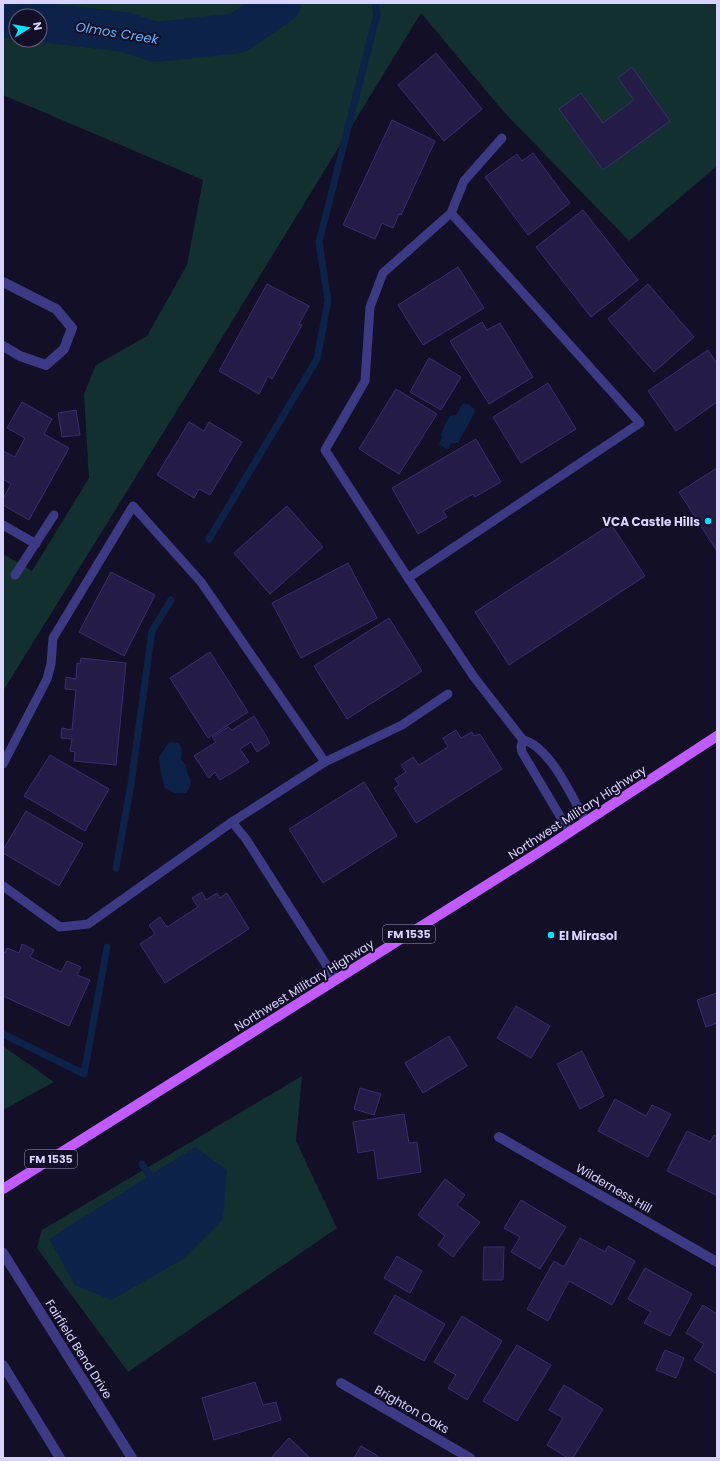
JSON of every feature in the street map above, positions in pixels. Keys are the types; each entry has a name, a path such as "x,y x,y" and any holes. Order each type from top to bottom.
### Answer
{"main road":[{"name":"Northwest Military Highway","path":"3,1189 586,822 717,736"}],"street":[{"path":"3,282 56,309 72,328 64,349 46,365 20,356 3,346"},
{"name":"Wilderness Hill","path":"499,1137 717,1262"},
{"name":"Fairfield Bend Drive","path":"3,1253 132,1458"},
{"path":"3,1365 60,1458"},
{"name":"Brighton Oaks","path":"340,1383 470,1458"}],"lane":[{"path":"502,138 464,181 451,213 383,273 370,307 365,381 325,450 474,677 523,740 531,744 552,763 586,822"},
{"path":"408,578 640,423 451,213"},
{"path":"3,764 47,678 51,664 53,638 133,506 201,582 325,762"},
{"path":"15,575 54,515"},
{"path":"3,525 36,544"},
{"path":"3,886 60,927 88,924 232,822 325,762 402,725 448,694"},
{"path":"523,740 521,747 522,752 570,832"},
{"path":"232,822 246,839 336,980"}],"green space":[{"path":"3,3 717,3 717,166 629,241 503,111 421,13 3,691 3,554 32,571 89,478 84,394 96,365 147,336 187,265 203,180 3,95"},
{"path":"3,1046 54,1082 3,1110"},
{"path":"302,1076 296,1141 337,1228 128,1372 37,1248 42,1230"}],"water":[{"path":"463,403 470,405 475,410 474,414 458,443 451,443 448,450 439,444 442,438 441,434 449,416 456,415"},
{"path":"169,742 179,743 182,750 181,759 186,765 186,770 191,781 186,793 174,793 165,788 161,774 159,757"},
{"path":"195,1147 227,1170 223,1219 185,1258 111,1300 75,1285 49,1239"}],"building":[{"path":"436,53 482,109 444,141 398,85"},
{"path":"632,67 670,121 603,170 559,109 581,93 603,123 634,100 618,78"},
{"path":"392,120 435,141 401,215 399,214 393,228 382,223 375,239 343,225"},
{"path":"533,153 570,203 528,235 485,177 517,154 522,161"},
{"path":"583,210 638,280 591,317 536,247"},
{"path":"458,267 484,308 423,345 398,305"},
{"path":"267,284 309,306 299,324 302,325 272,379 268,376 259,394 219,371"},
{"path":"648,284 694,337 654,372 608,319"},
{"path":"482,322 487,330 500,323 533,377 489,404 450,341"},
{"path":"708,350 717,364 717,402 676,431 648,391"},
{"path":"429,358 461,377 441,410 410,392"},
{"path":"548,383 576,429 521,463 493,417"},
{"path":"396,389 437,414 399,474 359,449"},
{"path":"22,402 52,419 44,434 69,448 29,520 3,505 3,499 11,484 3,479 3,451 15,457 25,438 7,428"},
{"path":"76,410 80,435 62,437 58,413"},
{"path":"189,422 204,431 209,422 242,442 210,495 199,489 194,498 157,475"},
{"path":"476,439 501,482 475,497 473,494 443,511 447,517 418,534 392,488"},
{"name":"VCA Castle Hills","path":"717,468 717,551 679,492"},
{"path":"287,506 323,547 270,594 234,553"},
{"path":"611,524 645,576 509,665 475,612"},
{"path":"348,563 377,618 301,658 272,603"},
{"path":"111,572 155,595 124,656 79,632"},
{"path":"389,618 422,671 347,719 314,666"},
{"path":"210,652 248,712 208,738 170,678"},
{"path":"81,658 126,663 116,765 74,761 75,752 70,751 72,739 61,738 62,728 72,730 76,690 65,689 66,677 76,679 77,663 80,664"},
{"path":"254,716 270,743 257,752 251,742 240,749 249,762 220,780 215,772 209,778 194,756 216,742 212,737 228,727 232,730"},
{"path":"456,730 461,738 472,732 474,736 480,734 502,769 416,823 394,788 399,785 395,779 406,772 401,765 413,757 419,765 448,747 443,738"},
{"path":"50,755 109,789 85,831 24,796"},
{"path":"364,782 397,836 323,883 289,829"},
{"path":"26,811 83,844 59,886 3,853 3,850"},
{"path":"202,892 206,900 217,893 220,898 227,893 249,929 165,983 140,944 155,934 149,925 160,917 167,927 198,907 192,898"},
{"path":"22,944 34,950 30,957 61,972 67,961 81,967 77,975 90,980 69,1026 3,996 3,952 5,953 7,948 19,953"},
{"path":"717,993 717,1023 706,1027 697,1000"},
{"path":"516,1006 550,1026 531,1058 497,1038"},
{"path":"449,1036 467,1066 423,1093 405,1063"},
{"path":"582,1051 604,1096 580,1109 557,1064"},
{"path":"360,1088 381,1094 374,1115 354,1109"},
{"path":"615,1099 646,1116 652,1105 671,1114 648,1157 598,1131"},
{"path":"404,1114 409,1143 417,1142 421,1172 378,1179 374,1150 358,1153 353,1122"},
{"path":"687,1131 710,1142 714,1135 717,1137 716,1195 667,1171"},
{"path":"445,1179 465,1195 457,1205 480,1222 453,1257 438,1245 445,1236 418,1215"},
{"path":"521,1200 566,1227 540,1269 511,1252 520,1237 504,1228"},
{"path":"580,1238 605,1252 608,1246 635,1261 612,1305 569,1281 548,1321 527,1309 554,1261 564,1267"},
{"path":"484,1247 504,1247 503,1280 483,1280"},
{"path":"397,1256 422,1271 410,1293 384,1278"},
{"path":"645,1268 692,1294 670,1336 644,1323 651,1312 628,1299"},
{"path":"395,1295 445,1324 424,1361 374,1333"},
{"path":"703,1305 717,1314 717,1374 694,1360 704,1344 686,1333"},
{"path":"462,1316 502,1341 467,1400 448,1388 456,1375 434,1362"},
{"path":"517,1345 551,1365 517,1421 483,1401"},
{"path":"665,1350 684,1358 676,1378 656,1370"},
{"path":"255,1382 263,1405 276,1402 281,1420 214,1440 202,1398"},
{"path":"564,1385 603,1409 573,1458 568,1458 547,1445 563,1418 549,1410"},
{"path":"289,1438 310,1458 271,1458"},
{"path":"361,1446 378,1456 377,1458 354,1458"}],"waterway":[{"name":"Olmos Creek","path":"48,23 124,32 156,42 238,33 281,3"},
{"path":"209,539 317,359 328,301 319,242 377,14 375,3"},
{"name":"Olmos Creek","path":"3,17 8,18"},
{"path":"116,868 131,784 152,631 171,600"},
{"path":"3,1034 84,1074 107,947"},
{"path":"142,1164 155,1184"}],"place":[{"name":"VCA Castle Hills","path":"708,521"},
{"name":"El Mirasol","path":"551,935"}]}
